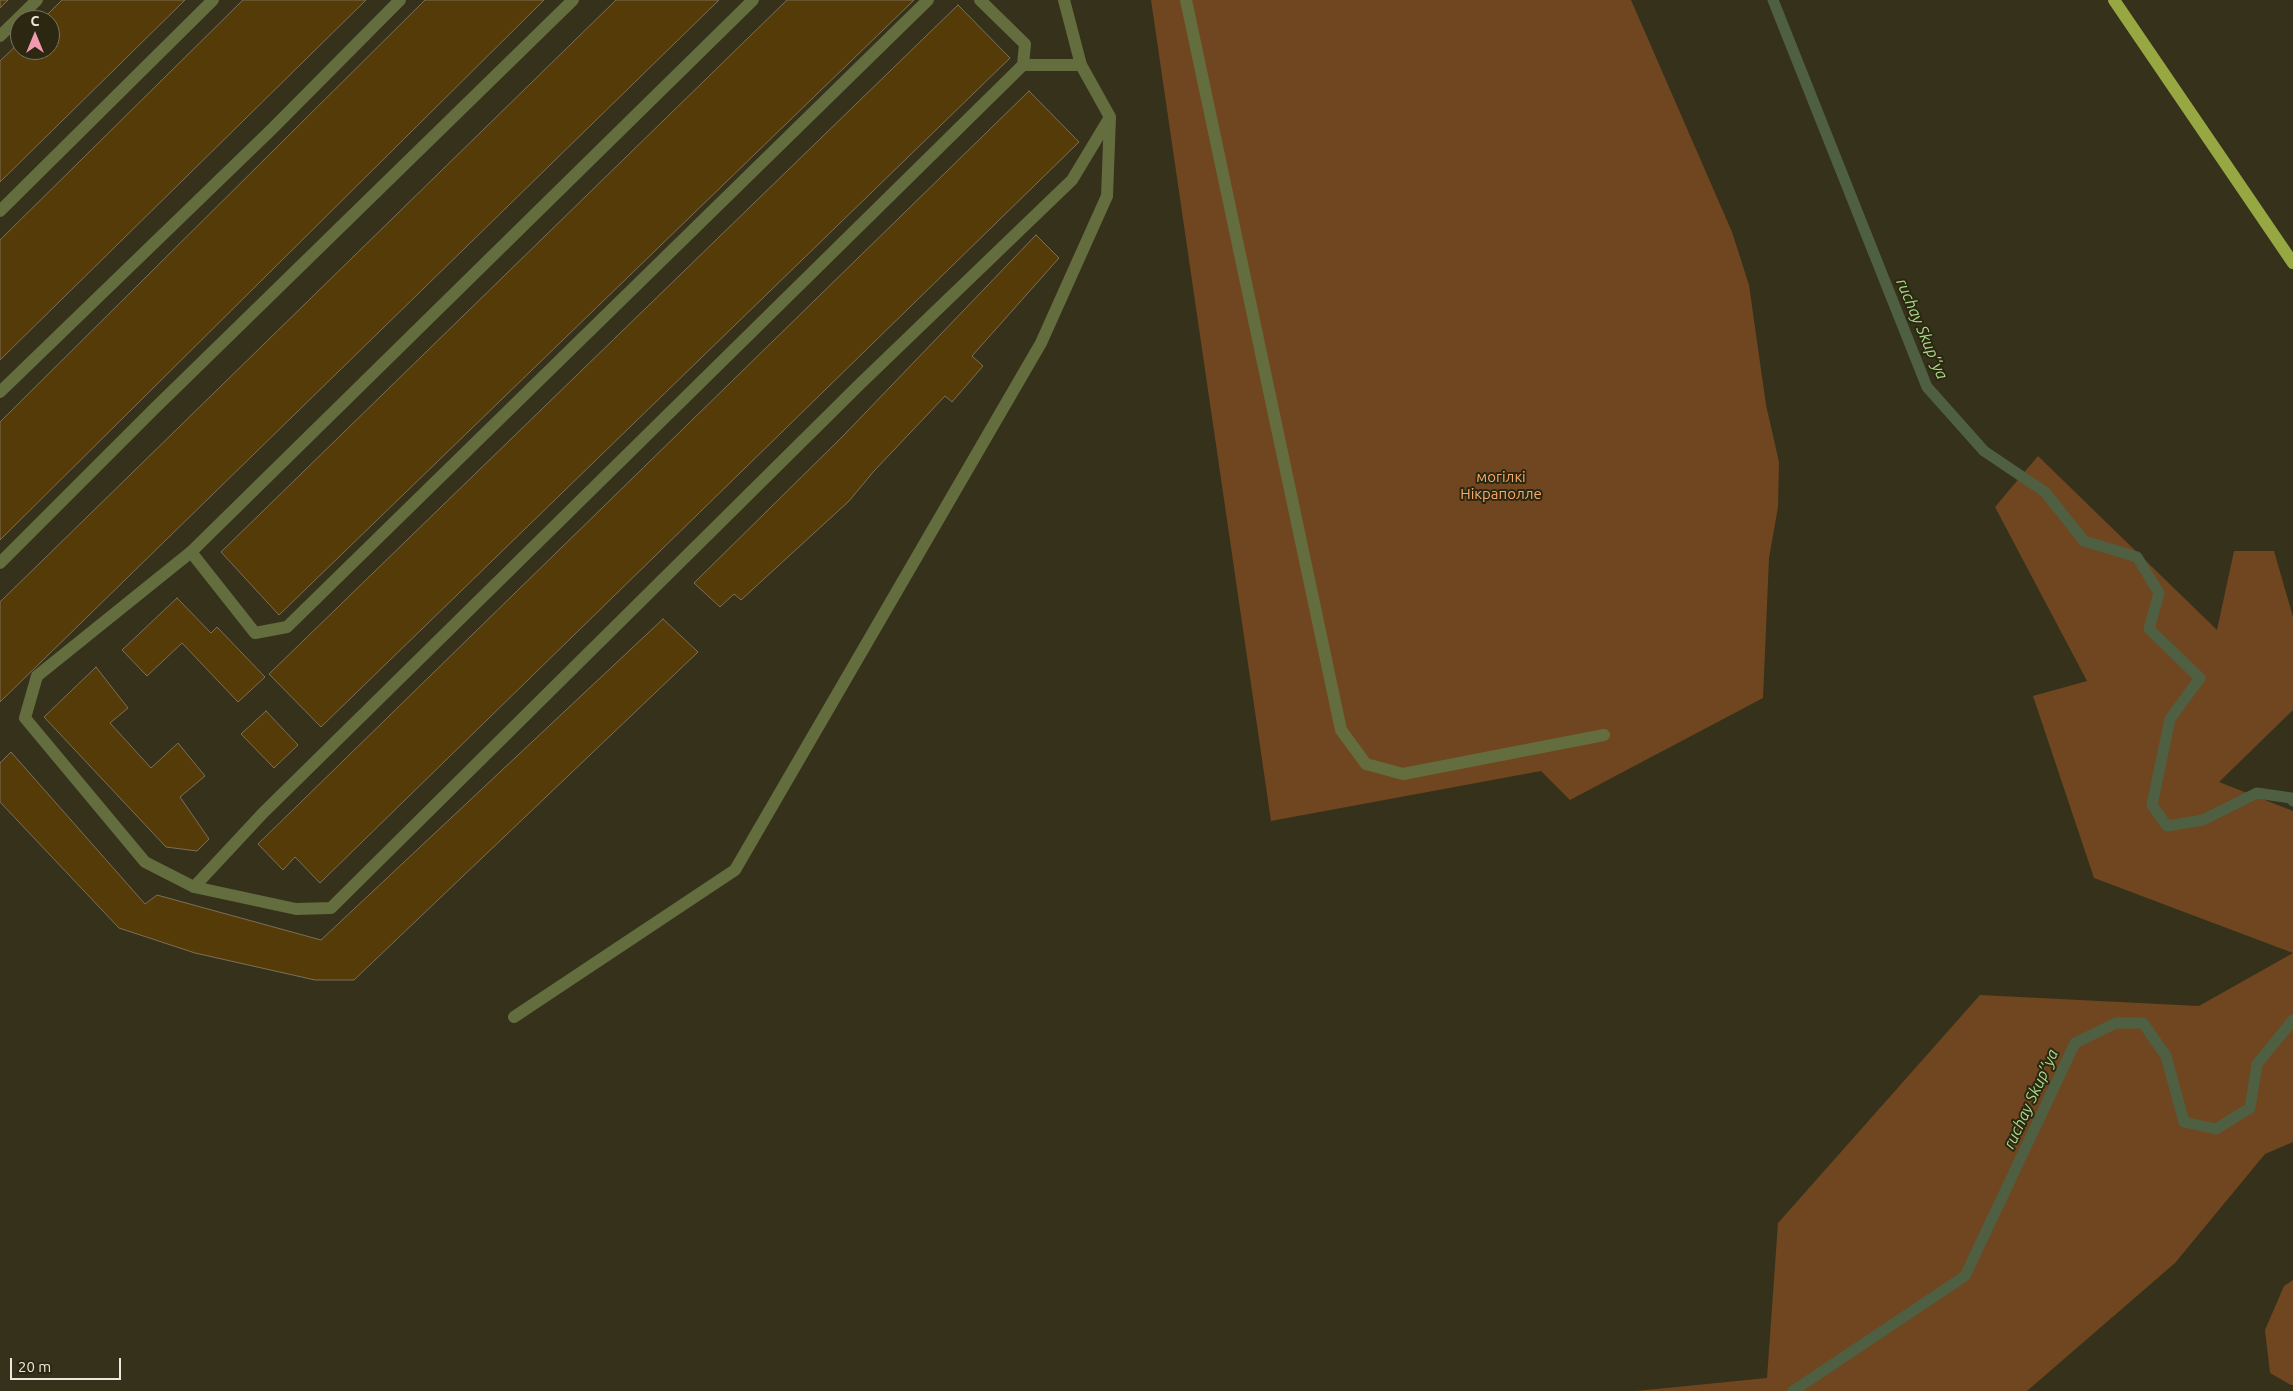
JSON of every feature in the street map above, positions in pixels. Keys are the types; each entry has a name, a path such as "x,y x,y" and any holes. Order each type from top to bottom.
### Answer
{"main road":[{"path":"2114,0 2293,263"}],"lane":[{"path":"0,36 37,0"},
{"path":"0,211 213,0"},
{"path":"0,392 265,136 400,0"},
{"path":"0,563 155,408 573,0"},
{"path":"753,0 191,552 37,676 25,718 146,862 194,888 296,909 331,908 838,405 1072,180 1110,116"},
{"path":"191,552 255,633 288,627 928,0"},
{"path":"194,888 263,813 1023,65 1025,44 980,0"},
{"path":"514,1017 735,870 1041,343 1107,196 1110,116 1081,65 1064,0"},
{"path":"1186,0 1341,730 1366,764 1403,774 1604,735"},
{"path":"1023,65 1081,65"}],"green space":[{"name":"могілкі Нікраполле","path":"1151,0 1631,0 1732,232 1749,285 1766,405 1779,462 1778,507 1769,558 1763,698 1570,800 1541,771 1271,821"},
{"path":"2038,456 2217,630 2234,551 2274,551 2293,617 2293,710 2219,782 2293,811 2293,953 2094,878 2033,696 2087,681 1995,507"},
{"path":"2293,953 2293,1142 2265,1154 2175,1263 2027,1391 1636,1391 1767,1378 1778,1223 1980,995 2199,1006"},
{"path":"2293,1280 2293,1385 2291,1385 2270,1373 2265,1330 2284,1286"}],"building":[{"path":"0,0 8,0 0,8"},
{"path":"62,0 185,0 0,182 0,61 10,52 10,60 60,60 60,10 52,10"},
{"path":"243,0 366,0 0,360 0,240"},
{"path":"425,0 544,0 0,540 0,422"},
{"path":"616,0 719,0 0,702 0,602"},
{"path":"787,0 914,0 279,615 221,552"},
{"path":"958,5 1010,58 321,727 269,674"},
{"path":"1029,91 1079,142 320,883 295,857 283,870 258,844"},
{"path":"1036,235 1059,258 972,356 983,366 952,402 945,396 874,471 849,501 741,600 734,594 720,607 694,583 843,436"},
{"path":"177,598 211,633 217,627 265,677 238,702 182,643 147,676 122,650"},
{"path":"663,619 698,652 354,980 315,980 195,953 119,928 0,802 0,763 11,752 145,904 157,895 321,940"},
{"path":"96,667 128,708 110,723 151,768 178,743 205,776 180,797 209,839 197,851 166,847 44,717"},
{"path":"266,711 298,745 274,768 241,734"}],"waterway":[{"name":"ruchay Skup’’ya","path":"1773,0 1927,387 1984,451 2045,492 2084,541 2137,557 2159,593 2149,629 2200,678 2170,719 2152,805 2167,826 2203,820 2257,793 2291,798 2293,801"},
{"name":"ruchay Skup’’ya","path":"1793,1391 1965,1276 2075,1043 2116,1023 2143,1023 2166,1056 2184,1122 2216,1129 2250,1108 2257,1064 2293,1020"}]}
